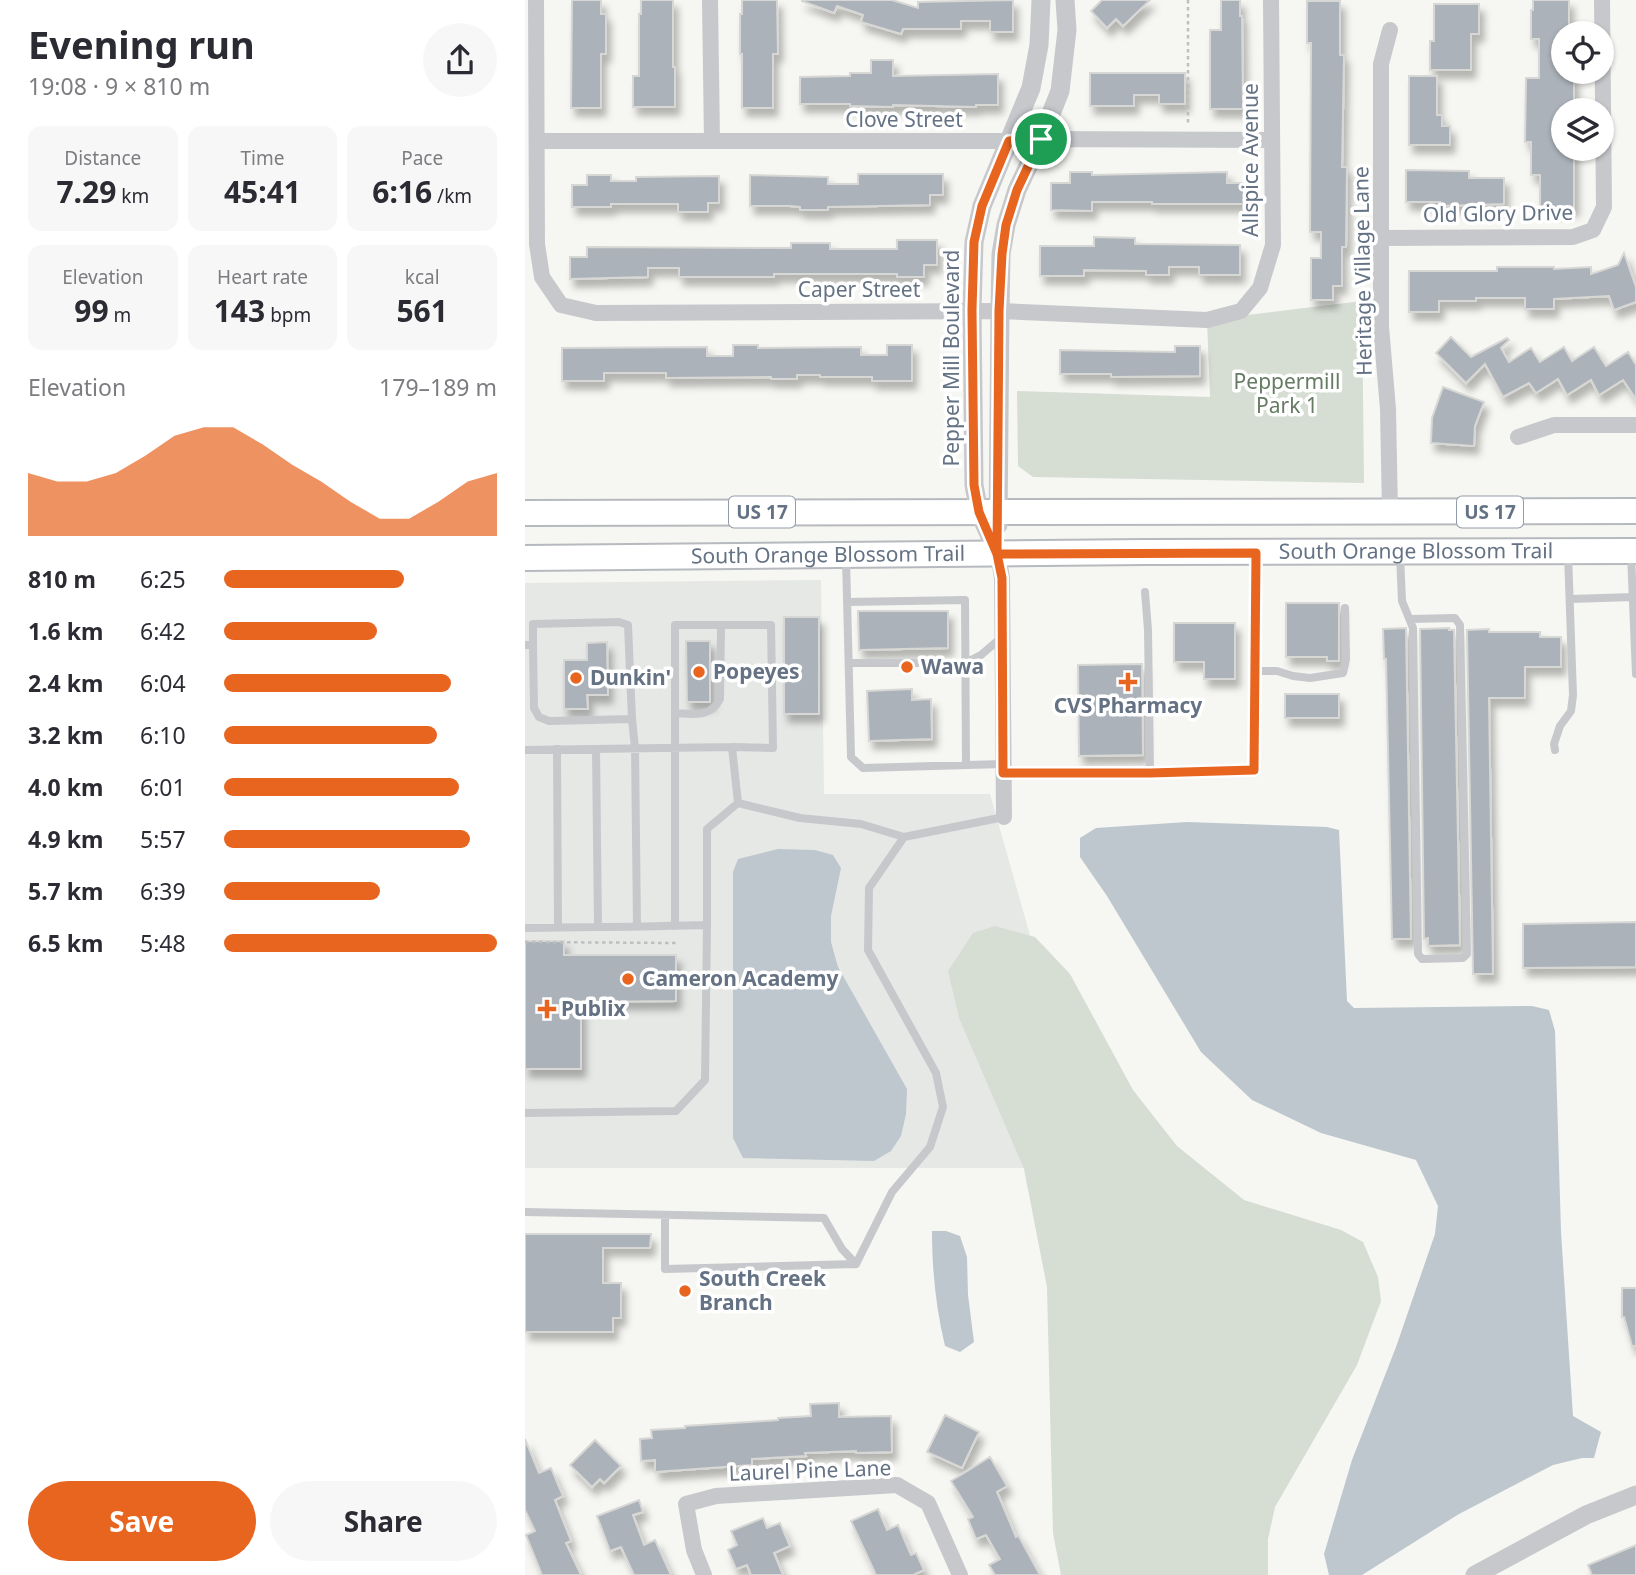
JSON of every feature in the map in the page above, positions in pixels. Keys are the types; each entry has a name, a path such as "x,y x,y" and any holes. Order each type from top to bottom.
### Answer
{"main road":[{"name":"South Orange Blossom Trail","path":"525,513 1624,511"},
{"path":"1568,551 1594,536 1624,511"},
{"name":"South Orange Blossom Trail","path":"529,560 1634,549"}],"street":[{"path":"536,0 537,141"},
{"path":"710,0 712,141"},
{"name":"Pepper Mill Boulevard","path":"989,512 974,485 974,242 982,206 1031,88 1039,45 1041,0"},
{"name":"Pepper Mill Boulevard","path":"1004,817 1002,578 989,512 1002,254 1006,225 1017,190 1060,91 1067,30 1065,0"},
{"name":"Allspice Avenue","path":"1241,311 1259,288 1273,245 1271,0"},
{"name":"Old Glory Drive","path":"1381,238 1573,237 1593,230 1604,207 1602,0"},
{"name":"Heritage Village Lane","path":"1390,30 1381,64 1381,327 1388,409 1390,512"},
{"name":"Clove Street","path":"537,141 1271,140"},
{"name":"Caper Street","path":"537,141 537,244 542,277 561,304 597,313 972,310 1207,320 1241,311"},
{"path":"1518,437 1554,425 1636,425"},
{"name":"Laurel Pine Lane","path":"704,1575 694,1550 685,1504 716,1496 897,1485 928,1503 960,1575"},
{"path":"1475,1575 1586,1516 1636,1495"}],"lane":[{"path":"1634,549 1636,674"},
{"path":"1555,750 1554,744 1560,726 1571,712 1573,695 1568,551"},
{"path":"1400,552 1402,601 1413,628 1418,954 1422,959 1463,958 1467,954 1460,625 1455,618 1410,619"},
{"path":"846,555 851,757 856,763 863,768 967,765 1049,773 1150,773 1254,770 1256,553"},
{"path":"1145,592 1150,773"},
{"path":"1570,599 1633,597"},
{"path":"847,602 965,600 967,765"},
{"path":"1255,671 1277,671 1310,678 1343,673 1346,659 1345,608"},
{"path":"632,719 549,721 539,717 534,708 529,645 533,624 619,622 628,625 635,748 637,926"},
{"path":"525,750 557,749 596,749 635,748 676,748 732,747 773,748 771,625 675,625 676,748 675,926"},
{"path":"676,713 706,713 715,708 720,699 720,625"},
{"path":"849,663 965,663 981,655 1003,637"},
{"path":"732,747 738,803"},
{"path":"557,749 558,927"},
{"path":"596,749 598,927"},
{"path":"738,803 800,818 861,824 904,837 1004,817"},
{"path":"525,1113 676,1111 705,1080 707,829 738,803"},
{"path":"856,1264 892,1192 930,1147 943,1107 936,1073 868,950 869,888 904,837"},
{"path":"525,928 707,925"},
{"path":"525,1212 824,1218 842,1249 856,1264"},
{"path":"665,1215 665,1269 856,1264"}],"path":[{"path":"1188,0 1188,124"},
{"path":"525,943 677,943"}],"shaded area":[{"path":"821,580 824,794 990,794 1096,1168 525,1168 525,583"},
{"path":"1187,822 1327,827 1339,830 1347,1001 1354,1008 1532,1006 1549,1010 1555,1031 1561,1232 1573,1416 1601,1432 1594,1458 1553,1465 1459,1514 1362,1575 1329,1575 1324,1554 1352,1460 1396,1347 1435,1234 1438,1206 1416,1160 1321,1133 1252,1100 1201,1052 1107,896 1080,857 1080,838 1096,828"},
{"path":"778,849 815,850 833,855 841,868 831,916 831,942 838,967 907,1089 906,1114 901,1136 891,1151 874,1161 743,1158 733,1138 733,872 738,859"},
{"path":"932,1231 946,1231 960,1236 967,1257 968,1295 974,1342 960,1352 945,1346 935,1289"}],"green space":[{"name":"Peppermill Park 1","path":"1362,301 1364,483 1033,477 1018,466 1017,391 1210,397 1207,320"},
{"path":"995,926 1035,937 1070,974 1133,1090 1177,1146 1244,1200 1341,1230 1363,1242 1378,1277 1381,1301 1357,1365 1275,1507 1268,1539 1268,1575 1061,1575 1053,1533 1047,1287 1024,1169 959,1018 948,971 973,933"}],"building":[{"path":"572,0 601,0 601,14 606,14 606,54 601,54 601,108 571,108"},
{"path":"641,0 673,0 675,107 633,107 633,76 639,76"},
{"path":"742,0 777,0 778,54 773,54 773,108 742,108"},
{"path":"802,0 892,0 918,8 918,2 1013,0 1013,32 990,32 990,21 961,21 961,29 903,29 901,34 861,22 863,15 837,6 834,13"},
{"path":"1102,0 1150,0 1123,26 1116,19 1107,28 1091,11"},
{"path":"1221,0 1240,0 1243,109 1210,109 1210,30 1221,30"},
{"path":"1533,0 1569,0 1569,21 1551,21 1551,84 1574,84 1574,98 1551,98 1551,161 1574,161 1574,208 1540,208 1540,175 1531,175 1531,142 1525,142 1526,78 1539,78 1539,39 1531,39"},
{"path":"1307,1 1340,1 1340,55 1344,55 1342,167 1347,167 1346,247 1342,247 1342,286 1333,286 1333,300 1311,300 1311,258 1321,258 1321,232 1310,232 1311,43 1307,43"},
{"path":"1434,4 1479,4 1479,34 1471,34 1471,70 1430,70 1430,41 1434,41"},
{"path":"871,60 893,60 893,76 998,74 998,105 893,107 800,104 800,77 871,73"},
{"path":"1090,73 1185,73 1185,104 1159,104 1159,95 1134,95 1134,106 1090,106"},
{"path":"1409,76 1437,76 1437,115 1442,115 1442,126 1450,126 1450,145 1409,145"},
{"path":"1406,170 1469,171 1469,178 1504,178 1504,204 1440,206 1440,202 1406,202"},
{"path":"1070,172 1092,172 1092,175 1227,172 1227,183 1244,183 1244,204 1092,202 1092,211 1051,210 1051,183 1070,183"},
{"path":"858,174 943,174 943,195 930,195 930,205 828,207 828,210 750,206 750,175 828,177 828,184 858,184"},
{"path":"587,175 611,175 611,181 636,181 636,177 719,176 719,203 708,203 708,212 678,212 678,204 572,207 572,185 587,185"},
{"path":"1094,237 1135,238 1135,244 1240,245 1240,275 1199,275 1199,267 1169,267 1169,275 1146,275 1146,271 1084,270 1084,276 1040,276 1040,246 1094,246"},
{"path":"897,240 937,240 937,265 924,265 924,277 897,277 897,274 774,274 774,277 679,277 679,268 648,268 648,277 570,279 570,257 587,257 587,247 791,248 791,243 830,243 830,249 897,249"},
{"path":"1624,253 1636,287 1636,302 1614,310 1609,296 1554,299 1554,309 1525,309 1525,298 1476,298 1476,301 1439,301 1439,312 1409,312 1409,271 1591,267 1591,274 1618,265"},
{"path":"1451,337 1471,357 1507,338 1509,340 1501,348 1509,362 1531,348 1540,362 1564,347 1572,361 1594,347 1606,366 1628,352 1636,365 1636,399 1623,380 1599,395 1591,380 1567,395 1558,379 1536,393 1529,383 1503,397 1485,364 1466,383 1436,353"},
{"path":"733,345 758,345 758,348 861,347 861,355 887,355 887,345 912,345 912,381 872,381 872,377 820,375 797,375 797,379 771,379 666,378 666,373 604,373 604,381 562,381 562,348 707,347 707,356 733,356"},
{"path":"1175,346 1200,346 1200,376 1111,377 1111,374 1060,374 1060,350 1175,352"},
{"path":"1443,387 1484,402 1475,426 1474,446 1431,443 1432,418"},
{"path":"1286,603 1339,603 1339,661 1327,661 1327,657 1286,657"},
{"path":"858,611 948,611 948,648 859,650"},
{"path":"784,617 819,617 819,714 784,714"},
{"path":"1174,623 1235,623 1235,679 1204,679 1204,662 1174,662"},
{"path":"1406,628 1411,939 1392,939 1386,659 1383,629"},
{"path":"1420,629 1454,630 1460,945 1428,946 1428,938 1424,939"},
{"path":"1489,629 1489,632 1540,632 1540,637 1561,637 1561,667 1525,667 1525,698 1489,698 1493,974 1473,974 1467,630"},
{"name":"Popeyes","path":"686,641 710,641 710,702 687,702"},
{"path":"607,642 608,695 587,695 588,709 564,709 564,660 587,660 587,643"},
{"name":"CVS Pharmacy","path":"1142,664 1143,755 1079,756 1078,665"},
{"path":"912,689 912,700 931,699 932,739 869,741 867,691"},
{"path":"1285,694 1339,694 1339,718 1285,718"},
{"path":"1636,922 1636,967 1523,968 1523,924"},
{"path":"525,941 564,941 564,955 676,955 676,1001 581,1002 581,1069 525,1069"},
{"path":"525,1234 651,1234 650,1248 603,1248 603,1283 621,1283 621,1318 613,1318 613,1332 525,1332"},
{"path":"1622,1288 1636,1288 1636,1346 1632,1346 1622,1317"},
{"path":"839,1403 839,1417 891,1416 892,1452 805,1453 806,1456 752,1459 752,1465 655,1472 655,1460 641,1461 640,1439 652,1438 651,1430 811,1416 810,1404"},
{"path":"945,1415 979,1432 962,1468 927,1452"},
{"path":"525,1439 539,1473 551,1468 563,1496 555,1500 571,1541 566,1543 581,1575 542,1575 526,1535 535,1531 525,1510"},
{"path":"595,1440 621,1466 604,1483 600,1479 592,1487 570,1465"},
{"path":"990,1457 1007,1486 997,1492 1016,1537 1018,1535 1040,1575 995,1575 989,1565 1000,1559 986,1535 976,1539 968,1519 973,1517 951,1481"},
{"path":"639,1500 643,1512 633,1515 644,1545 655,1540 671,1575 634,1575 621,1547 610,1551 597,1516"},
{"path":"878,1509 887,1530 898,1525 911,1555 916,1553 924,1570 913,1575 876,1575 851,1521"},
{"path":"763,1518 767,1528 780,1523 790,1546 774,1553 783,1575 751,1575 747,1565 736,1569 728,1550 737,1545 731,1531"},
{"path":"1636,1545 1636,1575 1592,1575 1588,1565"}],"place":[{"name":"Wawa","path":"907,667"},
{"name":"Popeyes","path":"699,672"},
{"name":"Dunkin'","path":"576,678"},
{"name":"CVS Pharmacy","path":"1128,682"},
{"name":"Cameron Academy","path":"628,979"},
{"name":"Publix","path":"547,1009"},
{"name":"South Creek Branch","path":"685,1291"}],"route":[{"path":"1041,139 1009,141 982,206 974,242 974,485 979,512 997,554 1256,553 1254,770 1003,773 1002,578 997,554 1002,254 1006,225 1017,190 1041,139"}]}
